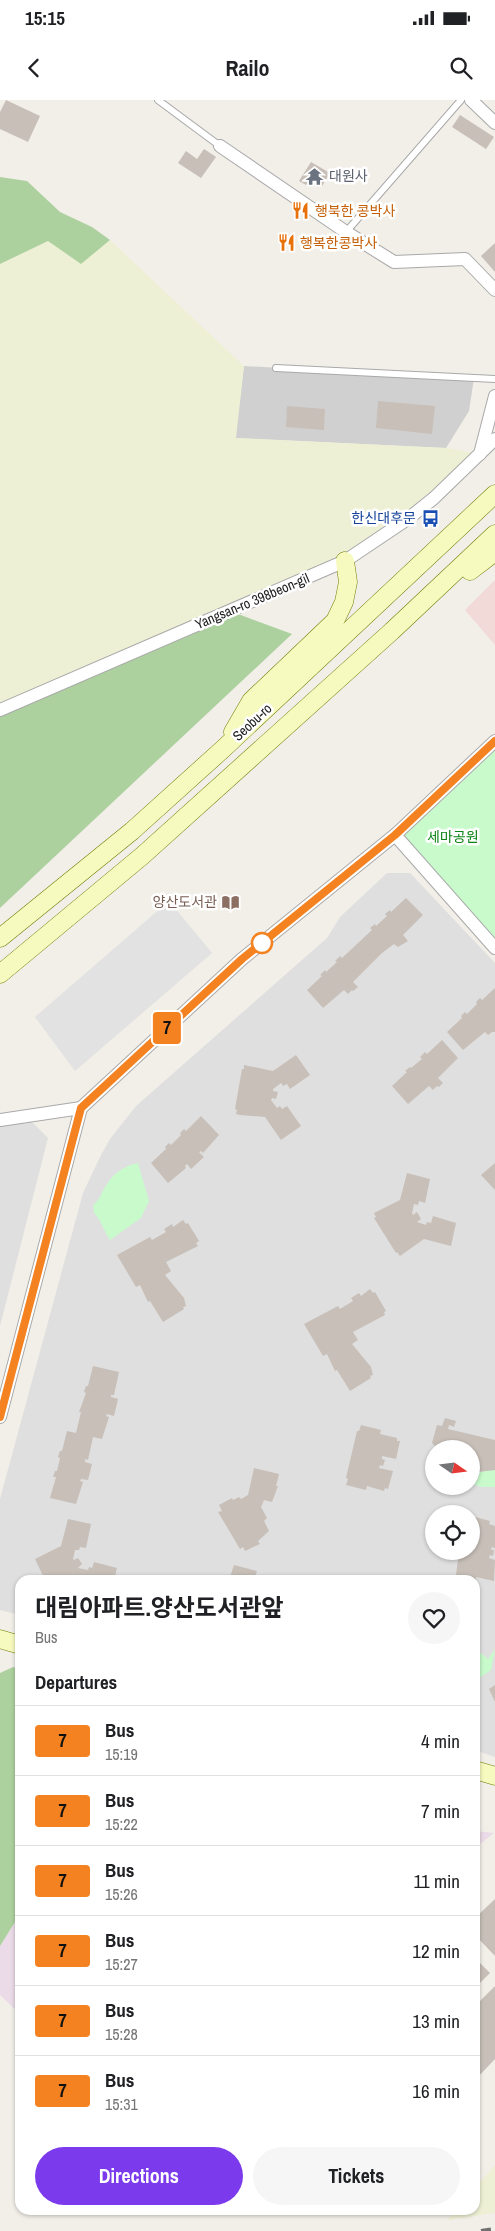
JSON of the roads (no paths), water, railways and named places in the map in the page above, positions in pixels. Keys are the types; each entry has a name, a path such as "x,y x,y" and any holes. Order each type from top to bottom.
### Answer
{"main road":[{"name":"Seobu-ro","path":"0,938 132,831 224,749 495,494"},
{"name":"Seobu-ro","path":"0,974 142,856 392,630 495,534"},
{"path":"392,630 495,552"},
{"path":"224,749 251,700 334,621 344,602 348,582 344,561"},
{"path":"0,1639 15,1643"},
{"path":"480,1772 495,1776"}],"street":[{"path":"471,100 495,123"},
{"path":"220,146 346,232 394,262 465,259 495,290"},
{"path":"480,454 495,396"},
{"name":"Yangsan-ro 398beon-gil","path":"0,710 344,561 410,518 434,498 495,439"},
{"path":"0,1417 81,1108 242,959 395,835 495,741"},
{"path":"395,835 495,948"},
{"path":"0,1120 81,1108"}],"lane":[{"path":"158,100 220,146"},
{"path":"346,232 461,100"},
{"path":"276,368 495,379"}],"railway":[{"path":"481,2231 495,2229"}],"place":[{"name":"대원사","path":"315,176"},
{"name":"행북한 콩박사","path":"301,211"},
{"name":"행복한콩박사","path":"286,243"},
{"name":"한신대후문","path":"430,518"},
{"name":"양산도서관","path":"231,902"}],"park label":[{"name":"세마공원","path":"453,837"}]}
